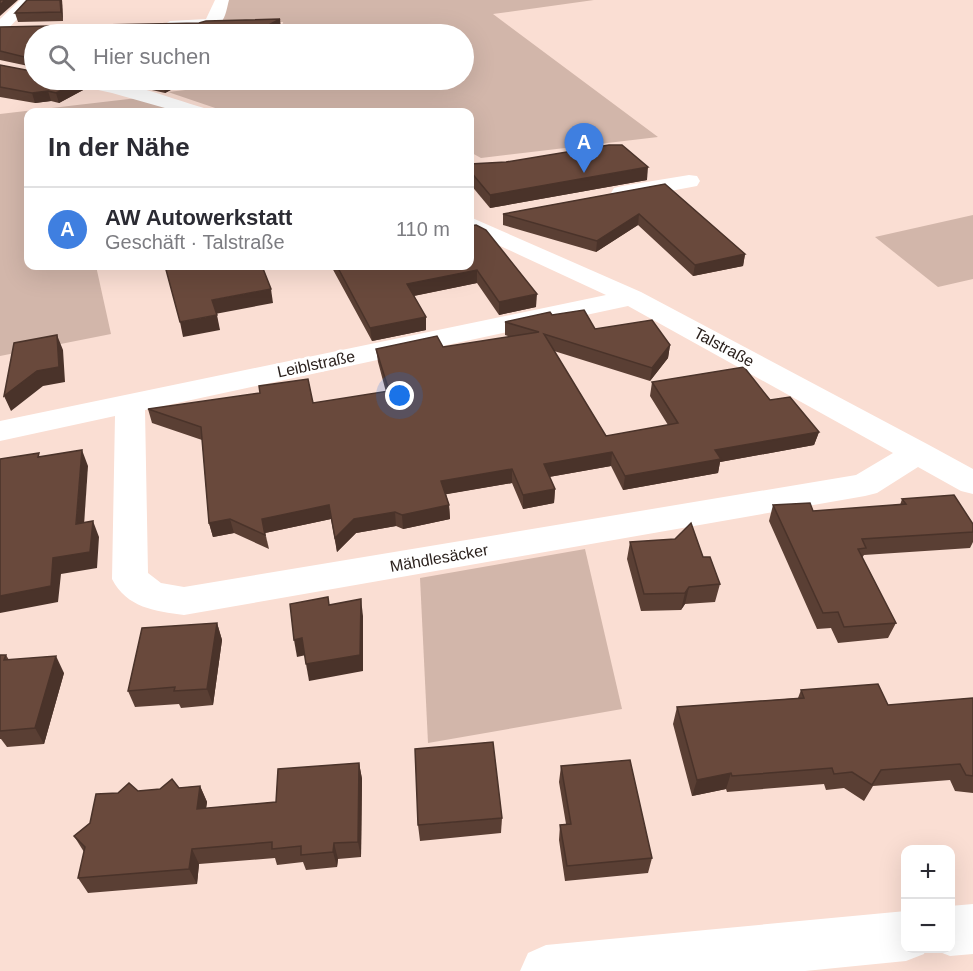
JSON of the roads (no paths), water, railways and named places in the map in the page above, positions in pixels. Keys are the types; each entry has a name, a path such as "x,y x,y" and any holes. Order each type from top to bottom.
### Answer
{"street":[{"path":"0,29 28,0"},
{"path":"203,24 215,20 222,0"},
{"path":"0,29 22,28"},
{"path":"123,90 184,108"},
{"path":"604,196 689,181"},
{"name":"Talstraße","path":"474,223 503,215"},
{"name":"Talstraße","path":"474,226 632,297 973,483"},
{"name":"Leiblstraße","path":"0,431 632,297"},
{"name":"Mähdlesäcker","path":"130,404 130,579 151,596 184,601 865,485 918,452"},
{"path":"955,931 973,929"},
{"path":"546,971 901,936"}],"place":[{"name":"AW Autowerkstatt","path":"584,173"}]}
